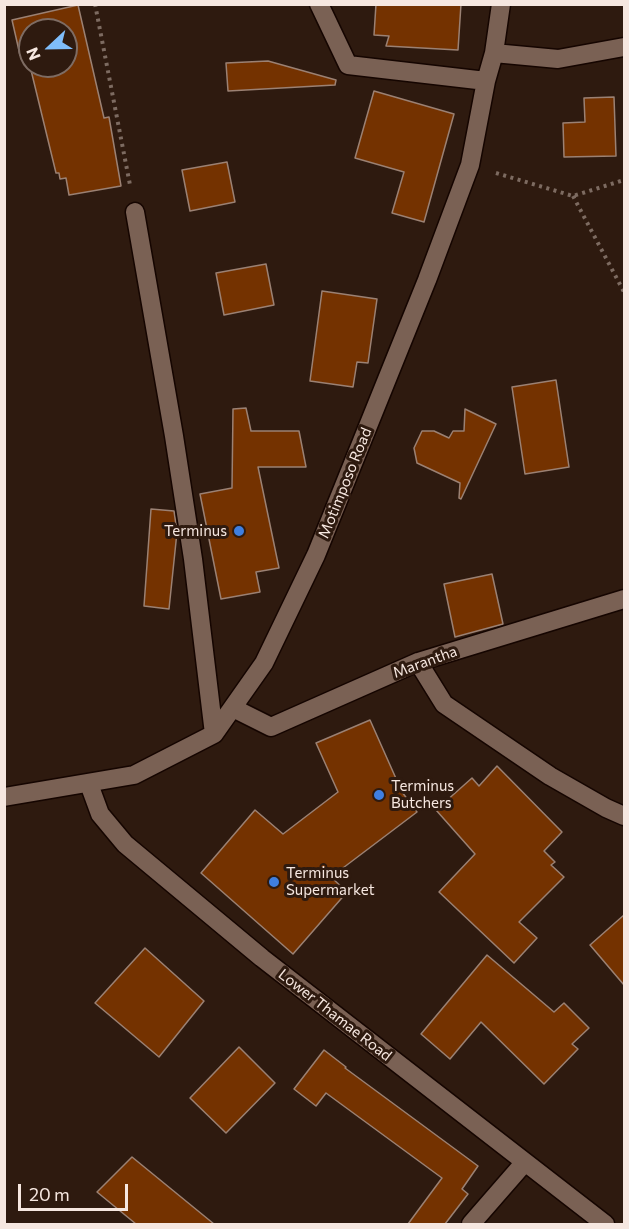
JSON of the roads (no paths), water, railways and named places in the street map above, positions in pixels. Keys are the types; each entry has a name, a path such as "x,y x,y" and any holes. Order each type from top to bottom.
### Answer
{"street":[{"path":"319,4 348,65 486,81"},
{"name":"Motimposo Road","path":"4,797 134,775 214,734 264,663 316,555 427,280 470,165 486,81 494,53 501,4"},
{"path":"494,53 558,58 624,47"},
{"path":"135,212 193,559 214,734"},
{"name":"Marantha","path":"233,708 271,727 418,662 624,599"},
{"path":"418,662 444,704 550,776 624,816"},
{"name":"Lower Thamae Road","path":"89,784 100,814 125,844 262,958 605,1224"},
{"path":"471,1224 525,1162"}],"place":[{"name":"Terminus","path":"239,531"},
{"name":"Terminus Butchers","path":"379,795"},
{"name":"Terminus Supermarket","path":"274,882"}]}
